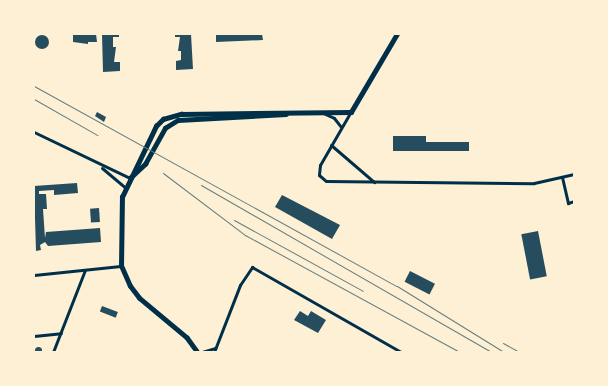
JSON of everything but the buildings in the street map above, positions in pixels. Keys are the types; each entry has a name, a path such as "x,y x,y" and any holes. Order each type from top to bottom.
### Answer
{"main road":[{"path":"197,352 187,338 138,296 130,286 122,266 121,217 125,187 156,126 172,115 351,112 397,34"},
{"path":"130,178 144,164 165,128 178,120 289,112"}],"street":[{"path":"322,112 334,118 341,128"},
{"path":"351,112 331,144 319,171 322,179 330,182 534,183 574,174"},
{"path":"34,132 100,166 130,178"},
{"path":"331,144 374,183"},
{"path":"100,166 125,187"},
{"path":"562,176 568,202 574,201"},
{"path":"34,275 122,266"},
{"path":"202,352 214,350 246,273 252,267 401,352"},
{"path":"53,352 85,270"},
{"path":"34,336 60,333"}],"railway":[{"path":"34,86 397,286 504,352"},
{"path":"34,99 97,135"},
{"path":"163,173 245,235 460,352"},
{"path":"201,185 491,352"},
{"path":"234,220 363,291"},
{"path":"503,343 519,352"}]}
